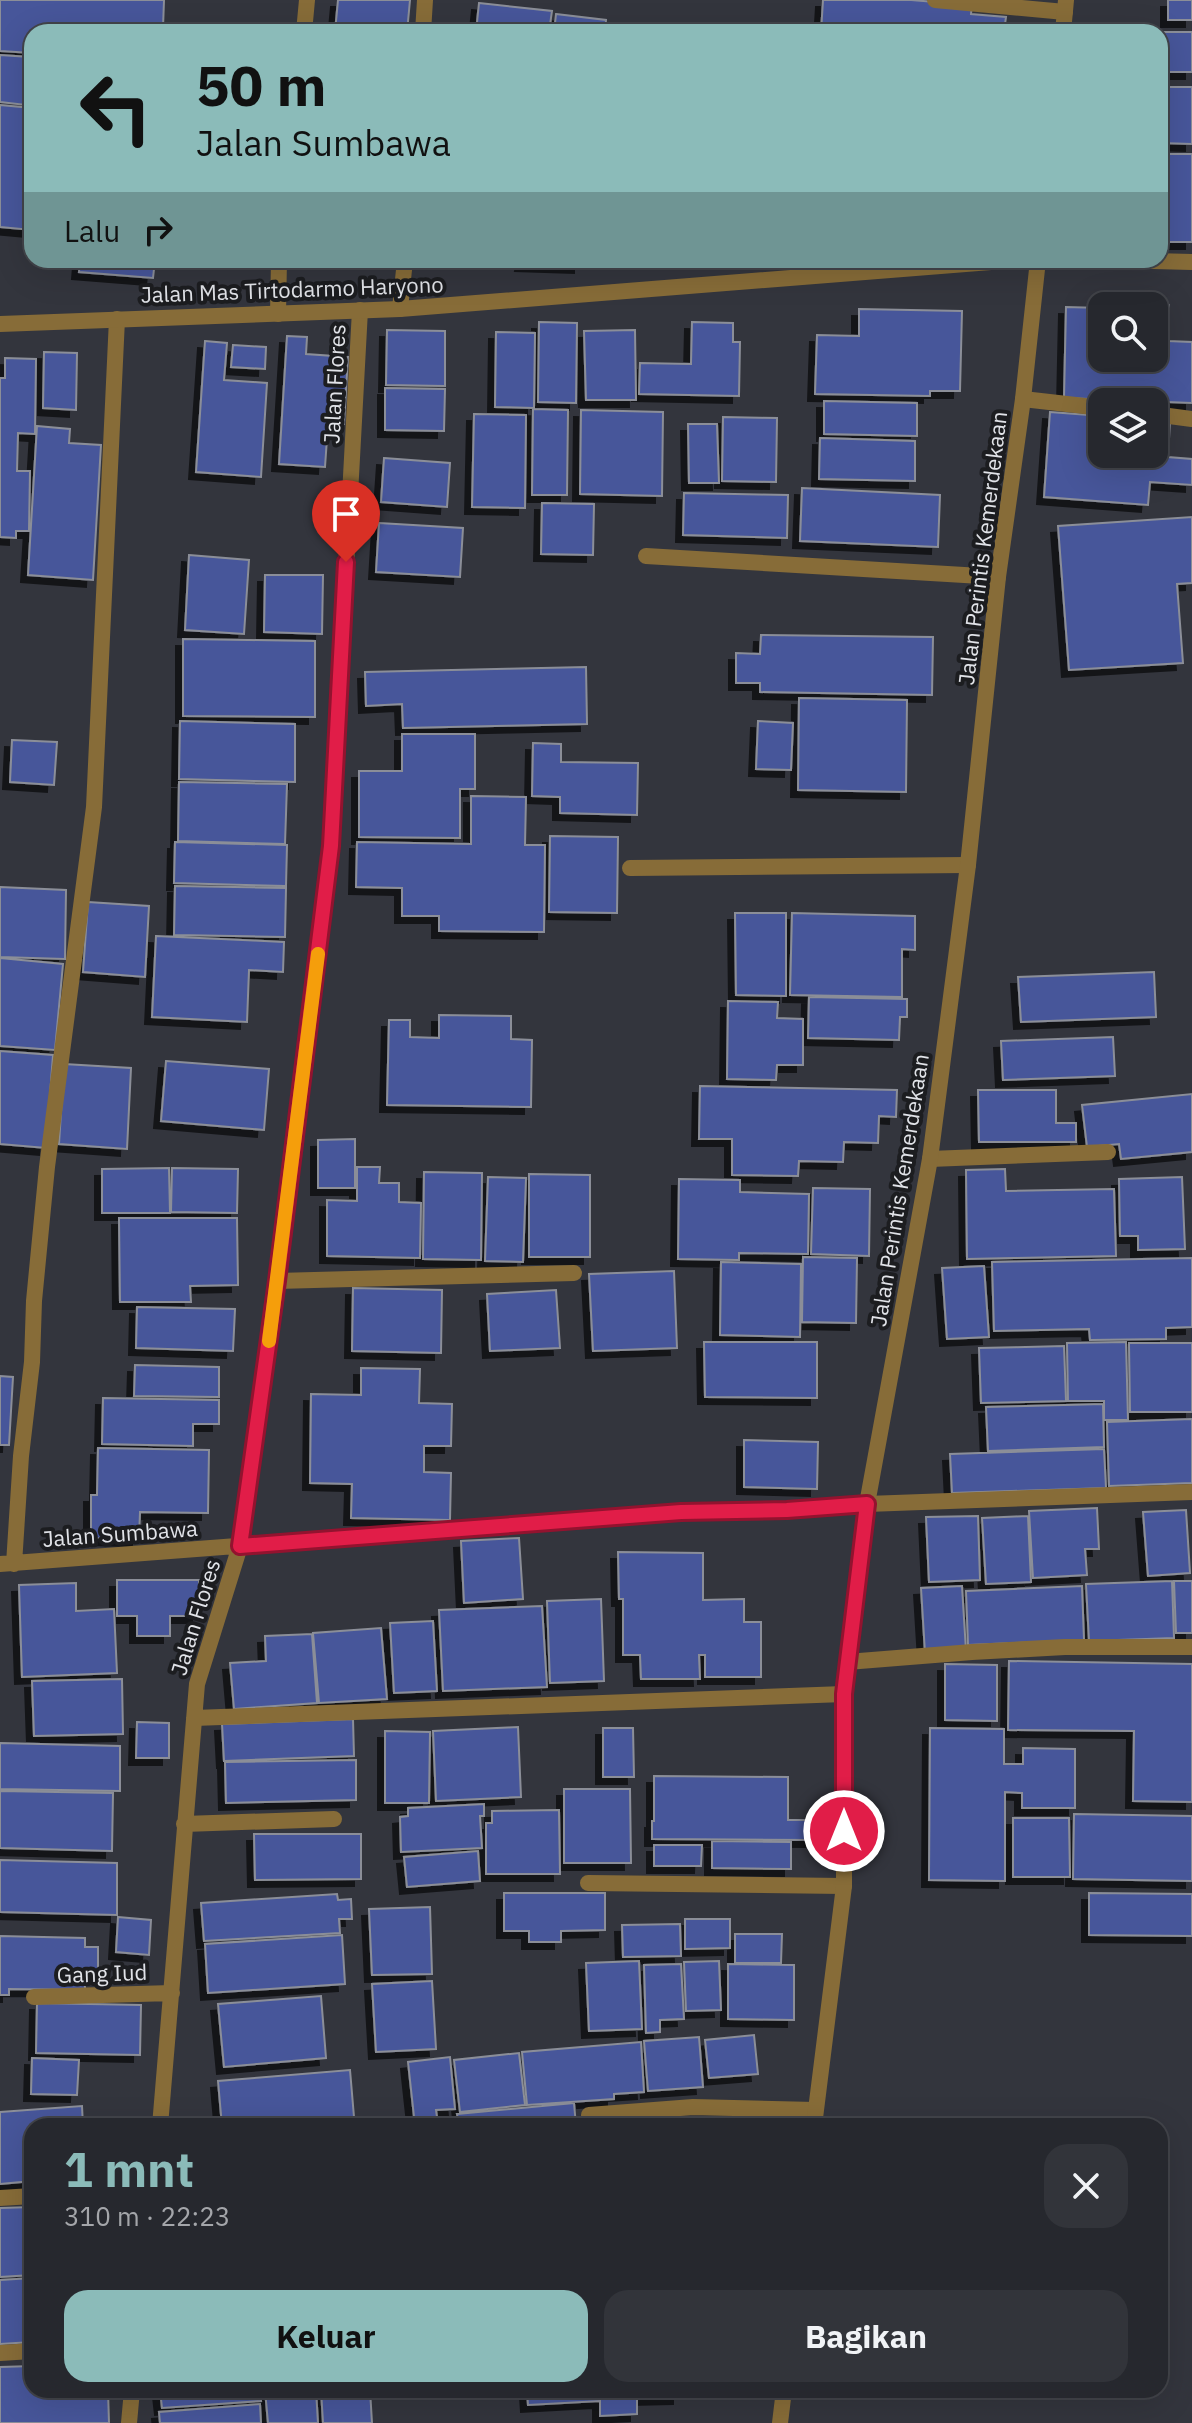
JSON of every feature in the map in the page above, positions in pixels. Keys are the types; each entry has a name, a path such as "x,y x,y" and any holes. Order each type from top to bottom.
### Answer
{"street":[{"path":"305,24 307,0"},
{"path":"424,24 425,0"},
{"path":"935,0 1066,6"},
{"path":"1168,261 1192,262"},
{"path":"278,314 279,268"},
{"path":"400,309 404,268"},
{"name":"Jalan Mas Tirtodarmo Haryono","path":"0,324 400,309 915,268"},
{"name":"Jalan Perintis Kemerdekaan","path":"814,2118 844,1886 844,1694 847,1662 867,1504 930,1159 968,865 998,577 1023,399 1037,268"},
{"name":"Jalan Flores","path":"161,2118 197,1684 240,1546 277,1281 331,846 360,310"},
{"path":"7,1564 32,1362 34,1301 47,1167 94,807 117,319"},
{"path":"1023,399 1088,406"},
{"path":"1168,416 1192,419"},
{"path":"646,556 998,577"},
{"path":"630,868 968,865"},
{"path":"930,1159 1108,1152"},
{"path":"277,1281 574,1273"},
{"name":"Jalan Sumbawa","path":"7,1564 681,1512 1192,1492"},
{"path":"847,1662 1049,1648 1192,1647"},
{"path":"194,1718 844,1694"},
{"path":"184,1824 334,1819"},
{"path":"588,1883 844,1886"},
{"name":"Gang Iud","path":"34,1997 172,1993"},
{"path":"589,2115 693,2107 814,2118"},
{"path":"0,2198 24,2196"},
{"path":"0,2353 24,2352"},
{"path":"129,2423 131,2398"},
{"path":"780,2423 783,2398"}],"building":[{"path":"0,0 164,0 163,24 24,24 24,52 0,51"},
{"path":"338,0 410,0 408,24 336,24"},
{"path":"823,0 911,0 972,5 971,14 1006,17 1005,24 822,24"},
{"path":"1168,0 1192,0 1192,20 1168,20"},
{"path":"479,3 552,11 550,24 477,24"},
{"path":"556,14 606,20 606,24 555,24"},
{"path":"1168,32 1192,32 1192,72 1168,72"},
{"path":"0,55 24,57 24,105 0,102"},
{"path":"1168,87 1192,87 1192,144 1168,143"},
{"path":"0,105 24,107 24,229 0,227"},
{"path":"1168,154 1192,154 1192,242 1168,242"},
{"path":"79,268 154,268 153,278 79,272"},
{"path":"1066,307 1088,308 1088,372 1168,372 1168,341 1192,342 1192,403 1168,402 1168,388 1088,388 1088,399 1064,398"},
{"path":"859,309 962,311 960,391 930,391 930,396 815,394 817,335 859,336"},
{"path":"539,322 577,323 576,403 538,402"},
{"path":"692,322 733,323 733,342 740,342 739,396 639,394 640,363 691,364"},
{"path":"387,330 445,331 445,386 386,385"},
{"path":"635,330 636,400 586,400 584,331"},
{"path":"496,332 535,333 534,408 495,407"},
{"path":"287,336 307,337 306,354 348,357 344,424 328,424 325,467 279,464"},
{"path":"205,341 227,343 224,380 267,383 261,477 196,472"},
{"path":"233,345 266,347 265,369 231,367"},
{"path":"44,352 77,353 76,410 43,408"},
{"path":"5,358 36,359 35,434 18,433 17,471 30,471 29,531 16,531 16,538 0,537 0,378 5,378"},
{"path":"385,388 445,389 444,431 385,430"},
{"path":"824,401 917,403 917,436 824,434"},
{"path":"533,409 568,410 567,495 532,495"},
{"path":"581,410 663,412 662,496 580,494"},
{"path":"1050,412 1088,415 1088,468 1168,468 1168,457 1192,459 1192,485 1150,482 1148,505 1044,497"},
{"path":"474,414 526,415 525,508 472,507"},
{"path":"723,417 777,418 776,482 722,481"},
{"path":"688,424 717,424 719,483 689,483"},
{"path":"37,426 70,429 69,443 101,445 93,580 28,575"},
{"path":"820,438 915,441 915,481 819,479"},
{"path":"384,458 450,463 447,507 381,502"},
{"path":"802,488 940,495 938,547 800,541"},
{"path":"684,493 788,495 787,538 683,535"},
{"path":"542,503 594,504 593,555 541,554"},
{"path":"1192,517 1192,583 1177,584 1183,663 1069,670 1058,526"},
{"path":"379,523 463,528 460,577 376,572"},
{"path":"189,555 249,560 244,634 185,630"},
{"path":"265,575 323,575 322,634 264,632"},
{"path":"761,635 933,637 932,695 760,692 760,683 736,683 736,653 760,654"},
{"path":"183,639 315,641 315,717 183,716"},
{"path":"586,667 587,724 403,728 402,704 366,706 365,672"},
{"path":"799,698 907,700 906,792 798,790"},
{"path":"180,721 295,724 295,782 179,779"},
{"path":"758,721 793,723 791,770 756,769"},
{"path":"402,734 475,734 475,789 460,789 460,838 359,837 359,771 402,771"},
{"path":"12,740 57,742 54,785 10,782"},
{"path":"533,743 561,744 561,762 638,763 637,815 560,813 560,797 532,796"},
{"path":"179,782 287,784 285,844 178,841"},
{"path":"471,796 526,797 525,845 545,845 544,932 439,931 439,916 402,916 402,888 356,887 357,842 471,844"},
{"path":"550,836 618,837 617,913 549,912"},
{"path":"175,842 287,845 286,886 174,883"},
{"path":"175,886 286,888 285,937 174,935"},
{"path":"0,887 66,890 65,959 0,957"},
{"path":"88,902 149,906 145,977 83,972"},
{"path":"735,913 786,913 786,996 736,995"},
{"path":"792,913 915,916 915,950 902,949 902,997 790,995"},
{"path":"156,936 284,942 283,972 249,970 247,1022 152,1017"},
{"path":"0,958 63,964 55,1050 0,1046"},
{"path":"1154,972 1156,1017 1021,1022 1018,977"},
{"path":"809,997 907,999 907,1017 900,1017 899,1040 808,1038"},
{"path":"728,1001 778,1002 777,1018 803,1019 803,1065 777,1065 776,1080 727,1079"},
{"path":"439,1015 511,1016 511,1039 532,1040 531,1107 387,1105 389,1020 410,1020 410,1037 439,1038"},
{"path":"1113,1037 1115,1076 1003,1080 1001,1041"},
{"path":"0,1051 53,1055 46,1148 0,1144"},
{"path":"166,1061 269,1069 264,1130 161,1121"},
{"path":"64,1064 131,1068 127,1149 59,1144"},
{"path":"700,1086 897,1090 896,1117 879,1116 878,1143 844,1142 843,1162 799,1161 798,1176 732,1175 732,1139 699,1139"},
{"path":"978,1090 1056,1090 1056,1123 1076,1123 1076,1142 979,1142"},
{"path":"1192,1094 1192,1152 1121,1159 1119,1144 1087,1147 1082,1105"},
{"path":"355,1139 355,1188 318,1188 318,1140"},
{"path":"357,1167 380,1167 379,1183 399,1183 399,1202 421,1203 420,1258 327,1256 327,1200 357,1201"},
{"path":"169,1168 170,1213 102,1213 102,1169"},
{"path":"172,1168 238,1169 237,1213 171,1212"},
{"path":"1005,1169 1006,1191 1114,1189 1116,1256 967,1259 966,1170"},
{"path":"424,1172 482,1173 481,1260 423,1259"},
{"path":"529,1174 590,1175 590,1257 529,1257"},
{"path":"488,1177 526,1178 523,1262 485,1261"},
{"path":"1182,1177 1185,1249 1138,1250 1138,1236 1120,1236 1119,1179"},
{"path":"679,1179 740,1180 740,1192 809,1194 808,1254 739,1253 739,1260 678,1259"},
{"path":"813,1188 870,1189 869,1256 811,1254"},
{"path":"119,1218 237,1218 238,1285 190,1286 191,1302 120,1302"},
{"path":"803,1257 857,1258 856,1323 802,1322"},
{"path":"1192,1258 1192,1327 1166,1328 1166,1339 1090,1340 1089,1329 994,1331 992,1262"},
{"path":"721,1262 801,1264 800,1337 720,1335"},
{"path":"984,1266 989,1337 947,1339 942,1268"},
{"path":"674,1271 677,1348 593,1351 589,1274"},
{"path":"353,1288 442,1290 441,1353 352,1351"},
{"path":"556,1290 560,1348 490,1351 487,1294"},
{"path":"137,1307 235,1309 233,1351 136,1348"},
{"path":"704,1342 817,1342 817,1398 705,1397"},
{"path":"1126,1342 1128,1420 1104,1420 1104,1401 1068,1401 1067,1343"},
{"path":"1129,1343 1192,1343 1192,1412 1130,1412"},
{"path":"1064,1346 1066,1401 981,1403 979,1348"},
{"path":"135,1365 219,1367 219,1397 134,1396"},
{"path":"361,1368 420,1369 419,1403 452,1404 451,1446 424,1446 424,1472 451,1473 450,1520 351,1518 352,1484 310,1483 311,1394 361,1395"},
{"path":"0,1376 13,1377 9,1445 0,1445"},
{"path":"103,1398 219,1400 219,1424 193,1424 193,1446 102,1444"},
{"path":"1103,1404 1104,1447 988,1451 986,1407"},
{"path":"1192,1419 1192,1483 1109,1486 1107,1422"},
{"path":"744,1440 818,1442 817,1489 744,1487"},
{"path":"98,1448 209,1450 208,1513 140,1512 139,1539 91,1538 91,1495 97,1495"},
{"path":"1104,1449 1106,1488 952,1493 950,1454"},
{"path":"1097,1508 1099,1549 1085,1549 1087,1575 1033,1578 1029,1511"},
{"path":"1186,1510 1190,1573 1148,1576 1143,1512"},
{"path":"978,1516 980,1580 929,1582 926,1517"},
{"path":"1028,1516 1031,1582 986,1584 982,1518"},
{"path":"519,1538 523,1599 464,1603 461,1541"},
{"path":"618,1552 703,1553 703,1600 744,1599 744,1622 761,1622 761,1677 705,1677 705,1655 699,1655 700,1679 641,1679 640,1655 623,1655 623,1599 619,1599"},
{"path":"117,1580 199,1580 199,1616 170,1616 170,1636 137,1636 137,1616 117,1616"},
{"path":"1172,1581 1174,1638 1089,1641 1086,1584"},
{"path":"1174,1581 1192,1581 1192,1633 1176,1633"},
{"path":"76,1583 76,1611 114,1609 117,1673 22,1677 19,1585"},
{"path":"962,1586 966,1651 925,1653 921,1588"},
{"path":"1082,1586 1084,1640 968,1645 966,1591"},
{"path":"601,1599 604,1681 550,1683 547,1601"},
{"path":"542,1606 547,1687 443,1691 439,1610"},
{"path":"433,1621 437,1691 394,1693 390,1623"},
{"path":"381,1628 387,1699 319,1703 313,1633"},
{"path":"312,1634 317,1703 234,1709 230,1663 266,1661 265,1636"},
{"path":"1009,1661 1192,1664 1192,1802 1133,1801 1134,1731 1008,1730"},
{"path":"945,1664 997,1665 997,1721 945,1720"},
{"path":"122,1679 123,1734 34,1736 32,1681"},
{"path":"353,1719 354,1756 224,1761 222,1724"},
{"path":"137,1722 169,1723 169,1758 136,1758"},
{"path":"518,1727 521,1797 436,1801 433,1731"},
{"path":"603,1728 633,1728 634,1777 603,1777"},
{"path":"930,1728 1004,1729 1004,1764 1023,1764 1023,1748 1075,1749 1075,1808 1022,1808 1022,1793 1005,1792 1005,1881 929,1880"},
{"path":"385,1731 430,1732 429,1803 385,1803"},
{"path":"0,1743 120,1746 120,1791 0,1789"},
{"path":"356,1760 356,1800 226,1803 225,1762"},
{"path":"654,1776 788,1777 788,1820 814,1820 814,1840 652,1839"},
{"path":"564,1789 630,1789 631,1863 564,1863"},
{"path":"0,1791 113,1793 112,1851 0,1848"},
{"path":"484,1804 484,1816 480,1816 482,1848 401,1852 400,1817 408,1816 408,1808"},
{"path":"559,1810 560,1874 486,1874 486,1823 492,1823 492,1811"},
{"path":"1074,1814 1192,1816 1192,1881 1073,1879"},
{"path":"1013,1818 1069,1818 1070,1877 1013,1877"},
{"path":"254,1834 361,1834 361,1879 255,1880"},
{"path":"712,1841 791,1842 791,1869 712,1868"},
{"path":"654,1845 702,1845 701,1866 654,1866"},
{"path":"478,1851 480,1881 407,1887 404,1857"},
{"path":"0,1860 117,1863 117,1915 0,1912"},
{"path":"504,1893 605,1893 605,1930 561,1931 561,1942 529,1942 529,1931 504,1931"},
{"path":"1089,1893 1192,1894 1192,1936 1089,1935"},
{"path":"337,1894 338,1900 351,1899 352,1919 339,1919 340,1933 204,1941 201,1903"},
{"path":"430,1907 432,1974 372,1975 369,1909"},
{"path":"118,1917 151,1920 149,1955 116,1952"},
{"path":"685,1919 730,1919 730,1948 685,1949"},
{"path":"680,1924 681,1956 623,1957 622,1925"},
{"path":"735,1934 782,1934 781,1963 735,1963"},
{"path":"342,1935 345,1984 208,1993 205,1944"},
{"path":"0,1936 85,1938 85,1947 98,1947 98,1976 85,1976 85,1990 9,1989 9,1995 0,1995"},
{"path":"639,1961 642,2029 589,2031 586,1963"},
{"path":"719,1961 721,2010 686,2011 684,1962"},
{"path":"681,1964 684,2019 660,2020 660,2032 646,2033 644,1965"},
{"path":"728,1964 794,1965 794,2020 728,2019"},
{"path":"432,1981 436,2049 376,2052 372,1984"},
{"path":"321,1996 326,2058 224,2067 218,2004"},
{"path":"37,2003 141,2005 140,2055 36,2053"},
{"path":"754,2035 758,2074 709,2078 705,2040"},
{"path":"699,2037 703,2087 648,2091 644,2041"},
{"path":"641,2042 644,2092 614,2094 614,2099 527,2105 522,2052"},
{"path":"519,2053 525,2105 460,2112 454,2060"},
{"path":"450,2057 455,2109 436,2110 437,2118 414,2118 408,2062"},
{"path":"32,2058 79,2060 77,2095 31,2094"},
{"path":"350,2070 354,2117 221,2118 218,2081"},
{"path":"574,2103 575,2118 458,2118 457,2114"},
{"path":"82,2106 83,2118 24,2118 24,2182 0,2184 0,2112"},
{"path":"24,2207 24,2276 0,2277 0,2208"},
{"path":"24,2278 24,2342 0,2344 0,2280"},
{"path":"24,2366 24,2398 108,2398 109,2423 0,2423 0,2367"},
{"path":"161,2398 261,2398 261,2401 162,2408"},
{"path":"266,2398 316,2398 318,2423 268,2423"},
{"path":"321,2398 370,2398 372,2423 323,2423"},
{"path":"528,2398 637,2398 637,2414 600,2416 600,2401 528,2405"},
{"path":"260,2404 261,2423 160,2423 159,2412"}],"slow traffic":[{"path":"269,1341 318,954"}],"route":[{"path":"346,562 331,846 277,1281 240,1546 681,1512 787,1510 867,1504 844,1694 844,1831"}]}
